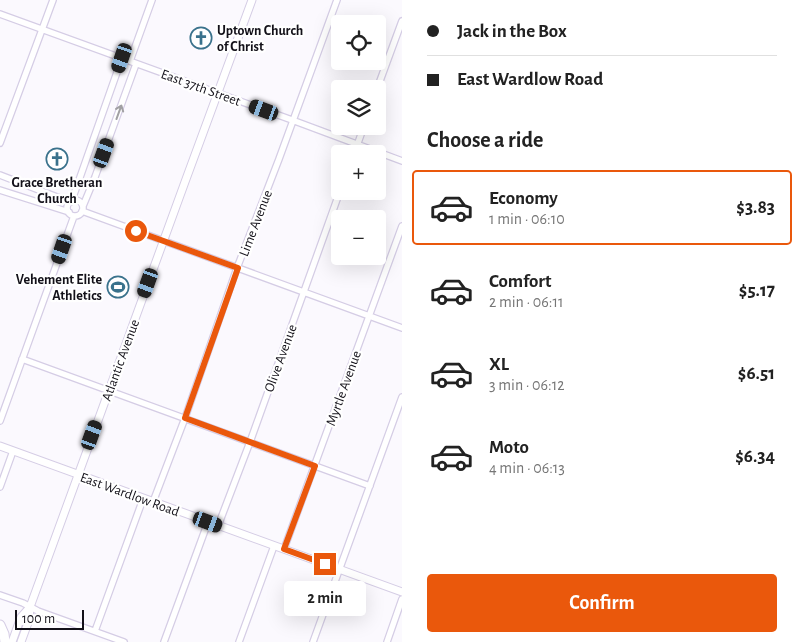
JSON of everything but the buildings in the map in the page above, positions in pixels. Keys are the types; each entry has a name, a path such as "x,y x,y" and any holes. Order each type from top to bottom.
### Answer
{"highway":[{"path":"0,625 5,642"}],"main road":[{"name":"Atlantic Avenue","path":"21,642 29,620 30,607 252,0"},
{"name":"East Wardlow Road","path":"0,446 402,592"},
{"name":"Atlantic Avenue","path":"12,642 21,617 30,607"}],"street":[{"path":"0,143 53,0"},
{"path":"130,61 152,0"},
{"name":"Lime Avenue","path":"153,502 337,0"},
{"name":"East 37th Street","path":"0,14 402,161"},
{"path":"380,80 402,21"},
{"path":"0,421 71,214 68,206 122,58"},
{"path":"0,190 79,215 95,178 136,64"},
{"path":"357,144 360,135"},
{"path":"0,175 71,201 78,200 82,209 402,328"},
{"name":"Olive Avenue","path":"218,526 337,200"},
{"name":"Myrtle Avenue","path":"284,549 402,226"},
{"path":"22,359 370,486"},
{"path":"312,642 402,397"},
{"path":"0,487 13,451"},
{"path":"95,631 143,499"},
{"path":"164,642 208,522"},
{"path":"239,642 274,546"},
{"path":"0,595 124,642"},
{"path":"387,642 402,598"}],"place":[{"name":"Uptown Church of Christ","path":"201,38"},
{"name":"Grace Bretheran Church","path":"57,159"},
{"name":"Vehement Elite Athletics","path":"118,287"}],"route":[{"path":"136,231 238,268 185,418 315,466 284,549 325,564"}]}
